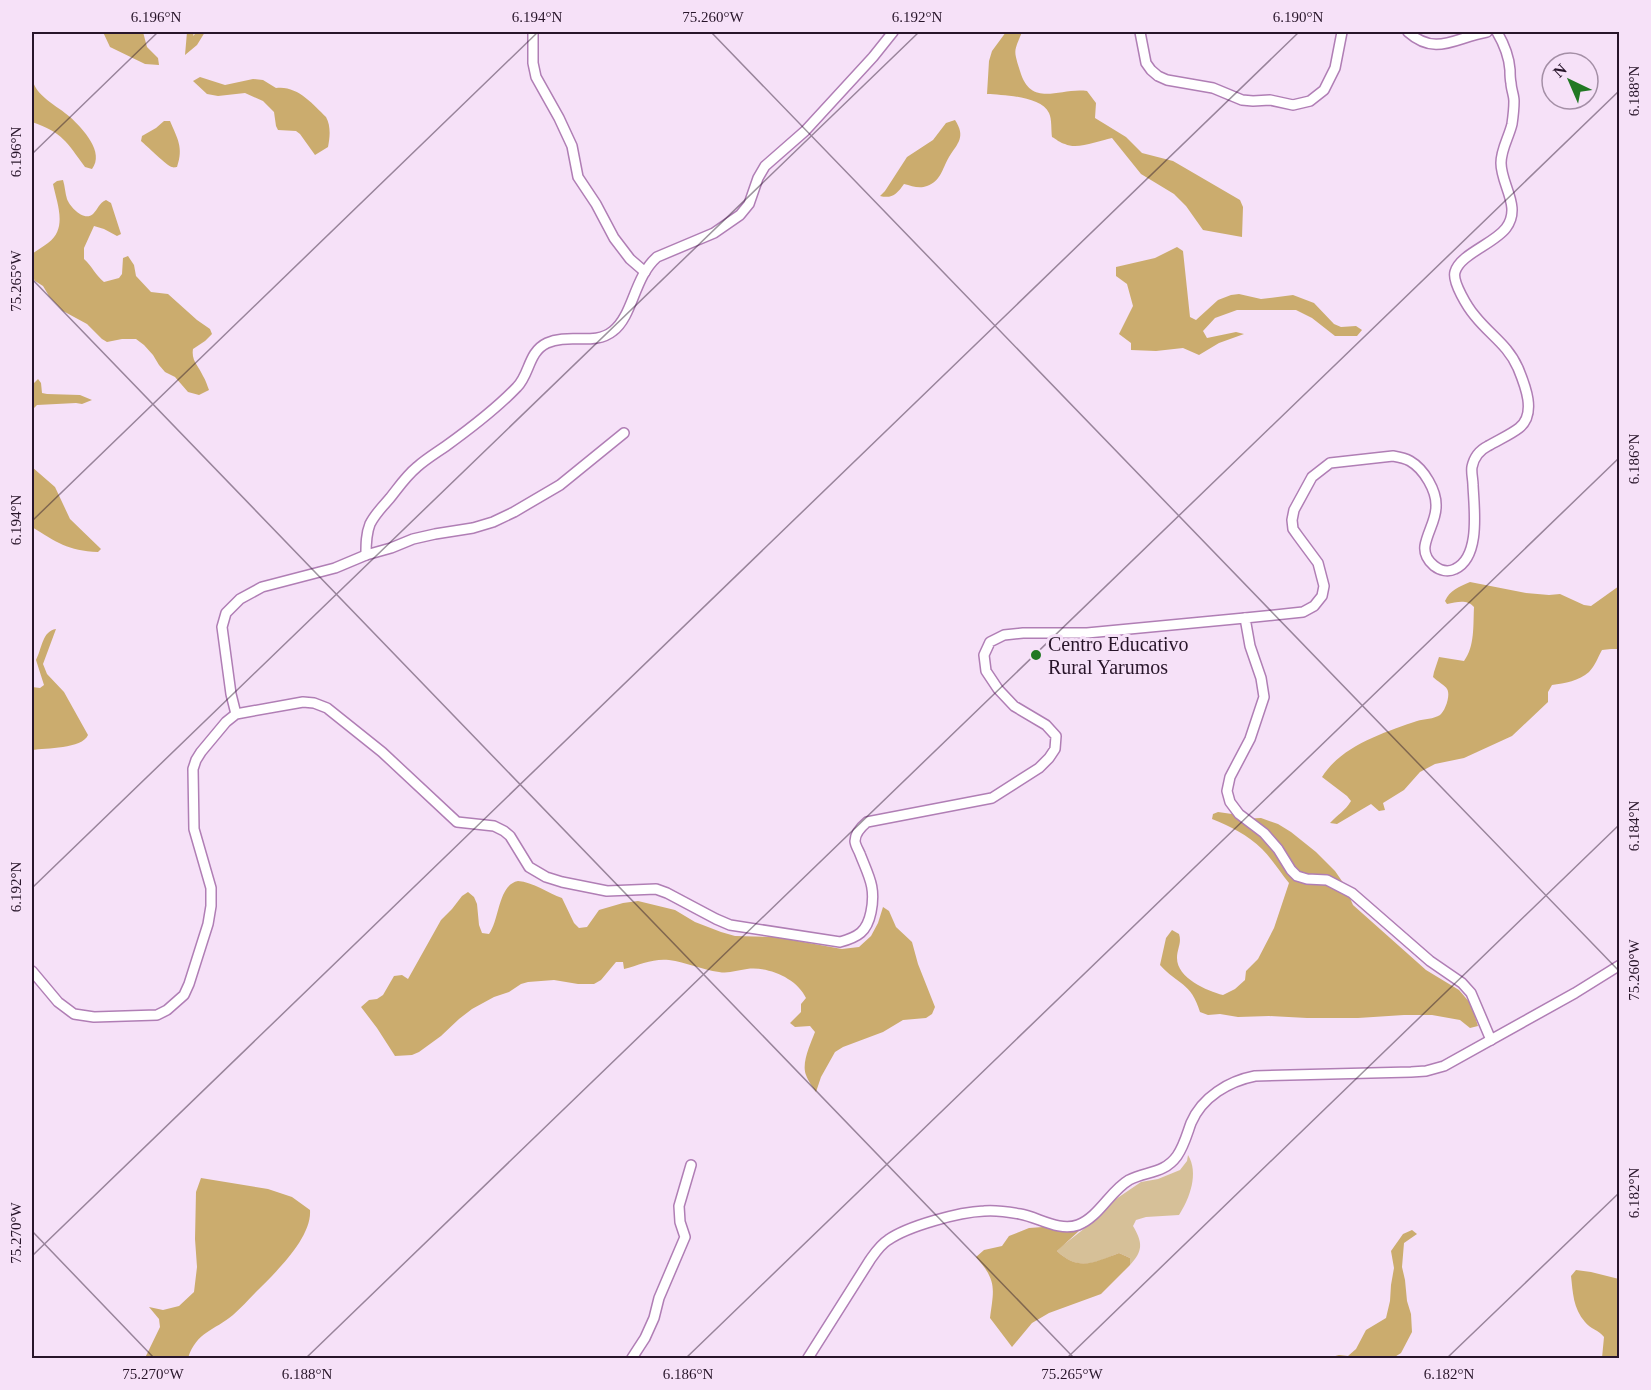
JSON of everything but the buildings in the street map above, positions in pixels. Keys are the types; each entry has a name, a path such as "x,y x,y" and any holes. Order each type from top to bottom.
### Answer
{"street":[{"path":"533,32 533,63 536,77 572,146 578,177 614,238 630,260 645,272"},
{"path":"366,555 367,537 373,519 415,469 483,418 519,386 533,355 541,347 559,340 597,338 612,332 621,323 645,272 657,257 714,233 735,220 749,204 765,166 812,123 893,32"},
{"path":"1140,32 1146,63 1150,70 1162,78 1213,88 1247,101 1270,100 1293,105 1310,101 1324,90 1335,68 1342,32"},
{"path":"1408,32 1420,41 1435,45 1487,32"},
{"path":"32,971 58,1002 74,1014 94,1017 157,1015 167,1010 184,995 208,924 211,906 211,888 194,829 193,769 201,752 226,722 236,714 303,702 327,708 382,752 457,822 494,826 504,831 510,836 529,867 546,877 607,891 656,889 730,925 840,942 854,938 863,931 869,922 874,898 873,887 855,841 858,830 867,822 875,820 992,798 1039,768 1055,749 1056,736 1046,725 1014,706 998,689 986,671 984,655 990,642 1004,635 1023,633 1087,633 1303,612 1314,606 1322,596 1324,586 1318,562 1293,529 1292,520 1294,510 1312,477 1330,463 1393,456 1412,462 1423,473 1435,494 1437,508 1425,547 1426,556 1429,562 1444,570 1455,569 1469,556 1473,546 1472,467 1476,458 1481,450 1521,427 1527,418 1528,407 1518,368 1511,355 1502,342 1474,316 1455,282 1455,271 1461,262 1493,241 1506,228 1511,217 1512,203 1501,164 1502,152 1512,125 1514,100 1510,82 1509,58 1506,47 1497,32"},
{"path":"236,714 222,627 229,609 248,593 262,587 335,568 366,555 392,549 413,539 473,528 503,517 560,485 624,433"},
{"path":"1245,618 1264,697 1250,739 1230,777 1227,791 1230,802 1239,814 1264,833 1297,876 1327,880 1352,893 1430,961 1462,983 1471,993 1491,1040"},
{"path":"808,1359 870,1260 880,1247 895,1236 925,1223 984,1211 1021,1214 1062,1226 1079,1225 1128,1181 1160,1171 1170,1164 1183,1145 1192,1120 1205,1102 1222,1088 1242,1078 1426,1071 1444,1066 1575,993 1620,965"},
{"path":"632,1359 654,1318 659,1298 685,1237 680,1222 679,1206 691,1165"}],"shaded area":[{"path":"103,32 143,32 147,47 158,58 159,65 145,64 110,47"},
{"path":"187,32 194,32 193,36 197,32 205,32 197,45 185,55"},
{"path":"1006,32 1022,32 1015,54 1025,83 1031,90 1048,94 1087,91 1096,103 1095,118 1126,137 1142,153 1173,161 1240,200 1243,207 1242,237 1203,230 1186,206 1174,194 1141,174 1112,138 1081,146 1070,146 1052,137 1051,121 1045,107 1030,100 987,94 989,61 992,51"},
{"path":"32,77 37,90 70,117 91,141 96,155 92,169 85,167 68,144 57,134 32,122"},
{"path":"200,77 225,85 253,79 263,80 276,88 298,92 326,117 330,132 328,147 315,155 296,131 278,130 274,112 263,101 245,93 218,96 207,94 193,81"},
{"path":"955,120 960,131 960,140 935,181 921,187 904,184 894,195 880,196 907,157 933,140 946,123"},
{"path":"164,121 170,121 179,143 180,154 177,167 166,164 141,141 142,136"},
{"path":"63,180 66,197 74,209 82,215 93,214 106,200 111,203 121,234 117,236 94,226 84,248 84,259 101,280 104,282 119,278 122,274 123,258 128,256 134,265 136,276 151,292 168,294 210,329 212,334 193,349 194,360 209,390 199,395 188,392 175,377 165,372 153,355 136,339 107,342 102,339 87,324 63,311 43,286 35,281 32,276 32,254 48,243 58,230 60,215 53,184"},
{"path":"1177,247 1183,251 1190,317 1196,320 1218,300 1231,295 1239,294 1261,299 1293,295 1314,303 1334,324 1341,327 1356,326 1362,330 1357,336 1335,336 1312,318 1296,310 1237,310 1215,318 1203,331 1207,338 1236,332 1244,334 1219,343 1199,355 1183,348 1156,351 1131,350 1131,343 1119,334 1133,306 1127,284 1116,276 1116,267 1155,258"},
{"path":"38,379 42,393 80,395 92,400 82,404 37,405 32,417 32,385"},
{"path":"32,467 55,487 70,519 101,549 98,552 70,548 32,527"},
{"path":"1470,582 1526,593 1560,594 1591,606 1619,586 1619,649 1602,650 1593,667 1581,678 1552,685 1548,692 1548,702 1512,736 1464,758 1435,764 1420,772 1404,790 1383,803 1385,810 1379,811 1371,804 1337,824 1330,823 1351,801 1322,777 1330,766 1352,749 1378,735 1438,716 1444,710 1448,692 1445,686 1433,677 1434,672 1439,657 1464,661 1468,655 1472,642 1474,607 1465,602 1447,604 1445,601 1452,591"},
{"path":"56,629 43,664 47,674 64,692 88,735 79,743 32,750 32,687 40,688 44,685 36,660 45,637 51,630"},
{"path":"1218,812 1232,814 1238,819 1261,818 1278,824 1316,852 1335,871 1344,884 1353,905 1426,970 1459,990 1471,1004 1478,1026 1470,1028 1460,1020 1432,1015 1307,1018 1238,1017 1208,1015 1200,1012 1188,989 1160,965 1166,938 1172,930 1179,934 1178,965 1187,977 1201,987 1223,995 1235,989 1245,980 1246,971 1258,959 1274,928 1289,883 1269,857 1251,839 1212,819 1213,814"},
{"path":"518,881 562,898 574,923 579,928 587,927 599,910 638,901 675,910 695,922 735,936 776,937 842,949 859,947 871,936 883,907 889,911 896,927 912,942 935,1007 932,1014 926,1018 903,1020 883,1032 835,1052 821,1077 816,1092 805,1070 807,1053 815,1032 810,1026 795,1027 790,1023 801,1012 801,1004 806,998 796,985 781,975 763,969 723,972 669,960 652,961 624,969 623,962 616,962 601,980 594,984 554,980 521,984 472,1009 419,1052 412,1055 395,1056 361,1007 369,1000 383,995 394,976 402,975 408,979 441,920 462,896 468,892 474,897 482,933 489,934 503,895 511,884"},
{"path":"1188,1155 1193,1177 1190,1193 1183,1208 1179,1215 1146,1217 1136,1220 1133,1226 1139,1237 1140,1247 1130,1265 1130,1258 1119,1253 1087,1264 1073,1262 1057,1251 1094,1221 1116,1199 1141,1182 1158,1179 1180,1170 1187,1161"},
{"path":"201,1178 268,1189 292,1197 310,1210 309,1221 299,1243 282,1265 233,1315 201,1337 188,1358 145,1358 160,1327 159,1319 149,1307 163,1310 179,1306 194,1292 197,1267 196,1192"},
{"path":"1043,1227 1064,1231 1080,1230 1057,1251 1073,1261 1095,1262 1119,1253 1130,1258 1130,1265 1101,1294 1049,1313 1032,1323 1012,1347 990,1318 993,1292 991,1279 976,1257 984,1250 1002,1246 1009,1236 1029,1228"},
{"path":"1412,1230 1417,1234 1404,1243 1402,1267 1412,1332 1401,1353 1393,1358 1328,1358 1339,1355 1348,1356 1356,1349 1366,1330 1386,1318 1394,1268 1391,1251 1403,1234"},
{"path":"1576,1270 1619,1279 1619,1358 1602,1358 1604,1337 1587,1324 1578,1311 1571,1276"}],"place":[{"name":"Centro Educativo Rural Yarumos","path":"1036,655"}]}
